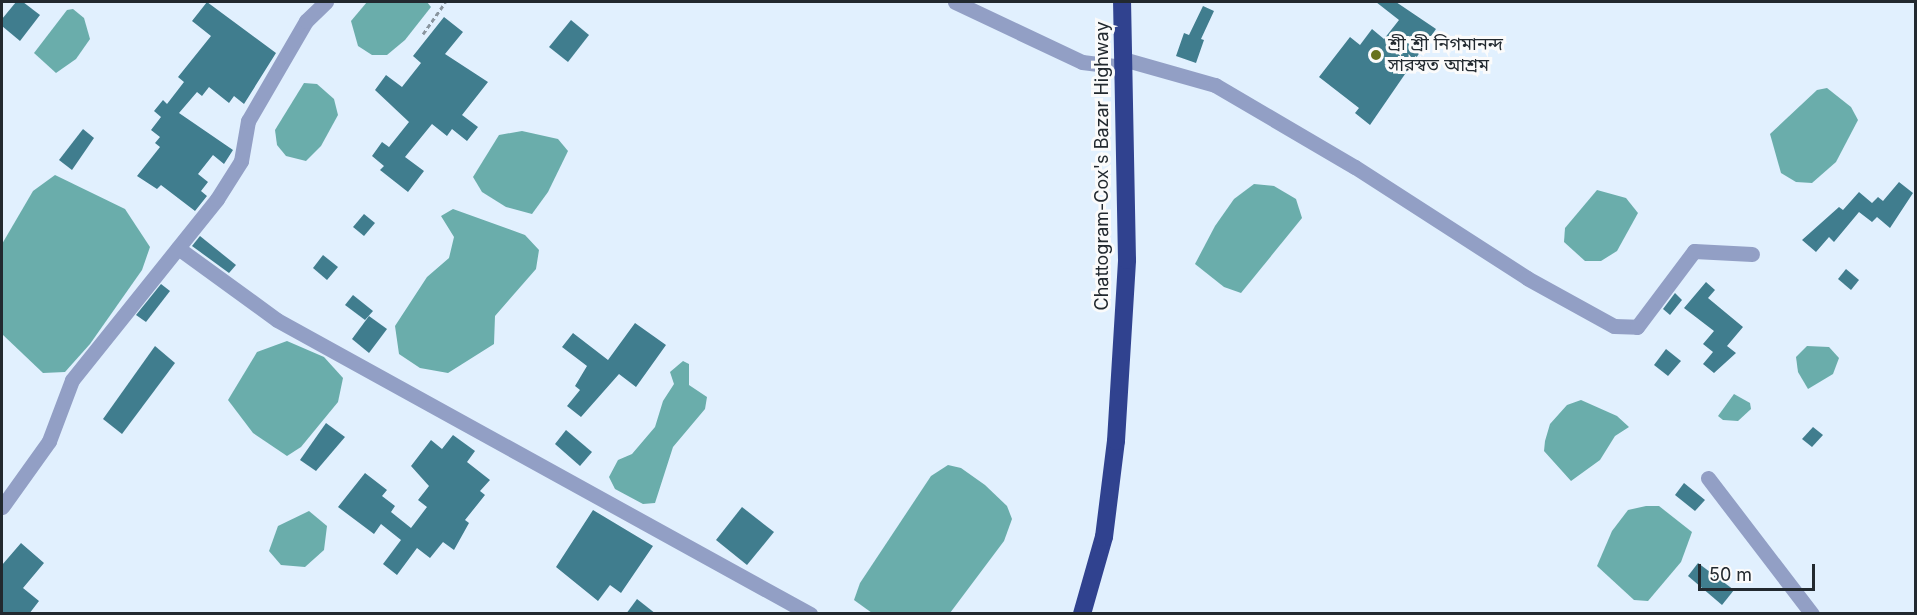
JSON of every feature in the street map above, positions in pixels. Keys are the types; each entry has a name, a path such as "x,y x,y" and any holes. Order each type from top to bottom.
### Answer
{"highway":[{"name":"Chattogram-Cox's Bazar Highway","path":"1082,614 1104,537 1116,441 1126,260 1122,2"}],"street":[{"path":"2,507 49,441 72,380 217,199 241,161 248,121 306,21 326,2"},
{"path":"955,2 1082,62 1123,63 1215,85 1355,167 1527,278 1614,326 1637,327 1694,251 1752,254"},
{"path":"178,248 286,326 810,614"},
{"path":"1708,478 1812,614"}],"path":[{"path":"423,34 445,2"}],"shaded area":[{"path":"367,2 427,2 431,7 405,40 387,55 372,55 358,46 351,21"},
{"path":"73,9 84,18 90,39 76,59 56,73 34,53 67,10"},
{"path":"304,83 317,84 334,99 338,115 321,146 306,161 286,156 277,145 275,130"},
{"path":"1827,88 1851,107 1858,120 1836,162 1812,183 1796,182 1781,173 1770,134 1817,90"},
{"path":"522,131 558,139 568,151 548,192 532,214 506,207 482,192 473,177 499,135"},
{"path":"55,175 125,209 150,247 142,270 90,344 65,372 43,373 2,334 2,244 33,191"},
{"path":"1254,184 1274,186 1296,199 1302,218 1241,293 1224,287 1195,264 1215,226 1234,199"},
{"path":"1597,190 1626,198 1638,213 1617,251 1601,261 1585,261 1564,242 1565,228"},
{"path":"453,209 525,235 539,250 536,269 495,316 494,344 448,373 420,368 399,354 395,326 427,277 449,258 454,237 441,216"},
{"path":"287,341 324,357 343,378 338,402 301,447 287,456 253,433 228,400 257,352"},
{"path":"1807,346 1829,347 1839,358 1833,374 1808,389 1798,372 1796,357"},
{"path":"683,361 689,364 689,385 707,397 705,409 673,447 655,503 643,504 615,489 609,477 618,460 632,454 655,427 663,401 674,384 670,372"},
{"path":"1734,394 1750,403 1751,409 1738,421 1723,420 1718,416"},
{"path":"1581,400 1617,416 1629,427 1615,436 1600,460 1571,481 1544,451 1545,441 1550,424 1567,405"},
{"path":"948,465 961,468 985,485 1007,506 1012,519 1004,541 950,613 872,613 854,600 860,583 931,476"},
{"path":"1659,506 1692,532 1681,562 1648,601 1634,600 1597,566 1612,531 1628,510"},
{"path":"309,511 327,526 324,550 305,567 281,565 269,551 278,526"}],"building":[{"path":"16,2 23,2 40,15 20,41 2,26 2,19"},
{"path":"207,2 276,53 244,104 234,96 229,103 209,87 202,96 197,92 179,113 233,150 224,164 213,155 198,174 208,182 201,191 207,196 195,211 161,185 157,189 137,176 160,147 155,143 160,137 151,130 161,117 154,111 163,100 167,104 184,82 178,77 211,36 192,21"},
{"name":"শ্রী শ্রী নিগমানন্দ সারস্বত আশ্রম","path":"1376,2 1396,2 1436,29 1370,125 1355,113 1359,108 1319,77 1350,37 1360,45 1372,29 1384,39 1399,20"},
{"path":"1203,6 1214,11 1201,39 1204,40 1196,63 1176,56 1184,33 1189,35"},
{"path":"444,17 463,32 445,54 488,82 462,115 478,127 467,141 452,129 447,136 432,124 405,157 424,171 408,192 380,170 384,166 372,156 382,142 389,147 409,122 375,90 386,75 402,87 421,63 413,56"},
{"path":"571,20 589,35 568,62 549,47"},
{"path":"83,129 94,138 72,170 59,160"},
{"path":"1899,182 1913,193 1890,228 1877,217 1872,222 1859,212 1834,242 1829,237 1816,252 1802,240 1839,207 1843,210 1859,192 1872,203 1878,197 1883,201"},
{"path":"364,214 375,223 364,236 353,227"},
{"path":"200,236 236,265 229,273 192,246"},
{"path":"323,255 338,267 327,280 313,268"},
{"path":"1846,269 1859,280 1851,290 1838,279"},
{"path":"1706,282 1715,290 1708,298 1743,327 1727,346 1736,353 1714,373 1703,364 1713,352 1703,344 1714,331 1684,308"},
{"path":"161,284 170,291 146,322 136,315"},
{"path":"1675,293 1682,300 1670,315 1663,309"},
{"path":"353,295 373,311 365,320 345,305"},
{"path":"369,316 387,329 369,353 352,339"},
{"path":"635,323 666,345 636,387 619,374 581,417 567,406 580,390 575,386 587,366 562,347 573,333 608,360"},
{"path":"155,346 175,363 122,434 103,419"},
{"path":"1666,349 1681,361 1668,376 1654,365"},
{"path":"326,423 345,437 316,471 300,460"},
{"path":"1813,427 1823,435 1812,447 1802,439"},
{"path":"566,430 592,452 580,466 555,444"},
{"path":"453,435 475,451 467,462 490,480 480,491 485,495 465,520 469,523 454,550 443,542 430,558 417,548 397,575 383,564 401,540 381,524 374,534 338,507 365,473 387,490 382,496 395,506 391,512 411,528 427,507 418,500 429,486 411,466 431,440 442,449"},
{"path":"1684,483 1705,500 1695,511 1675,495"},
{"path":"742,507 774,532 747,565 716,540"},
{"path":"593,510 653,546 621,593 610,585 598,601 556,567"},
{"path":"21,543 44,563 23,588 39,601 29,614 2,614 2,565"},
{"path":"1698,563 1734,590 1722,605 1688,576"},
{"path":"637,599 656,614 626,614"}],"place":[{"name":"শ্রী শ্রী নিগমানন্দ সারস্বত আশ্রম","path":"1376,55"}]}
